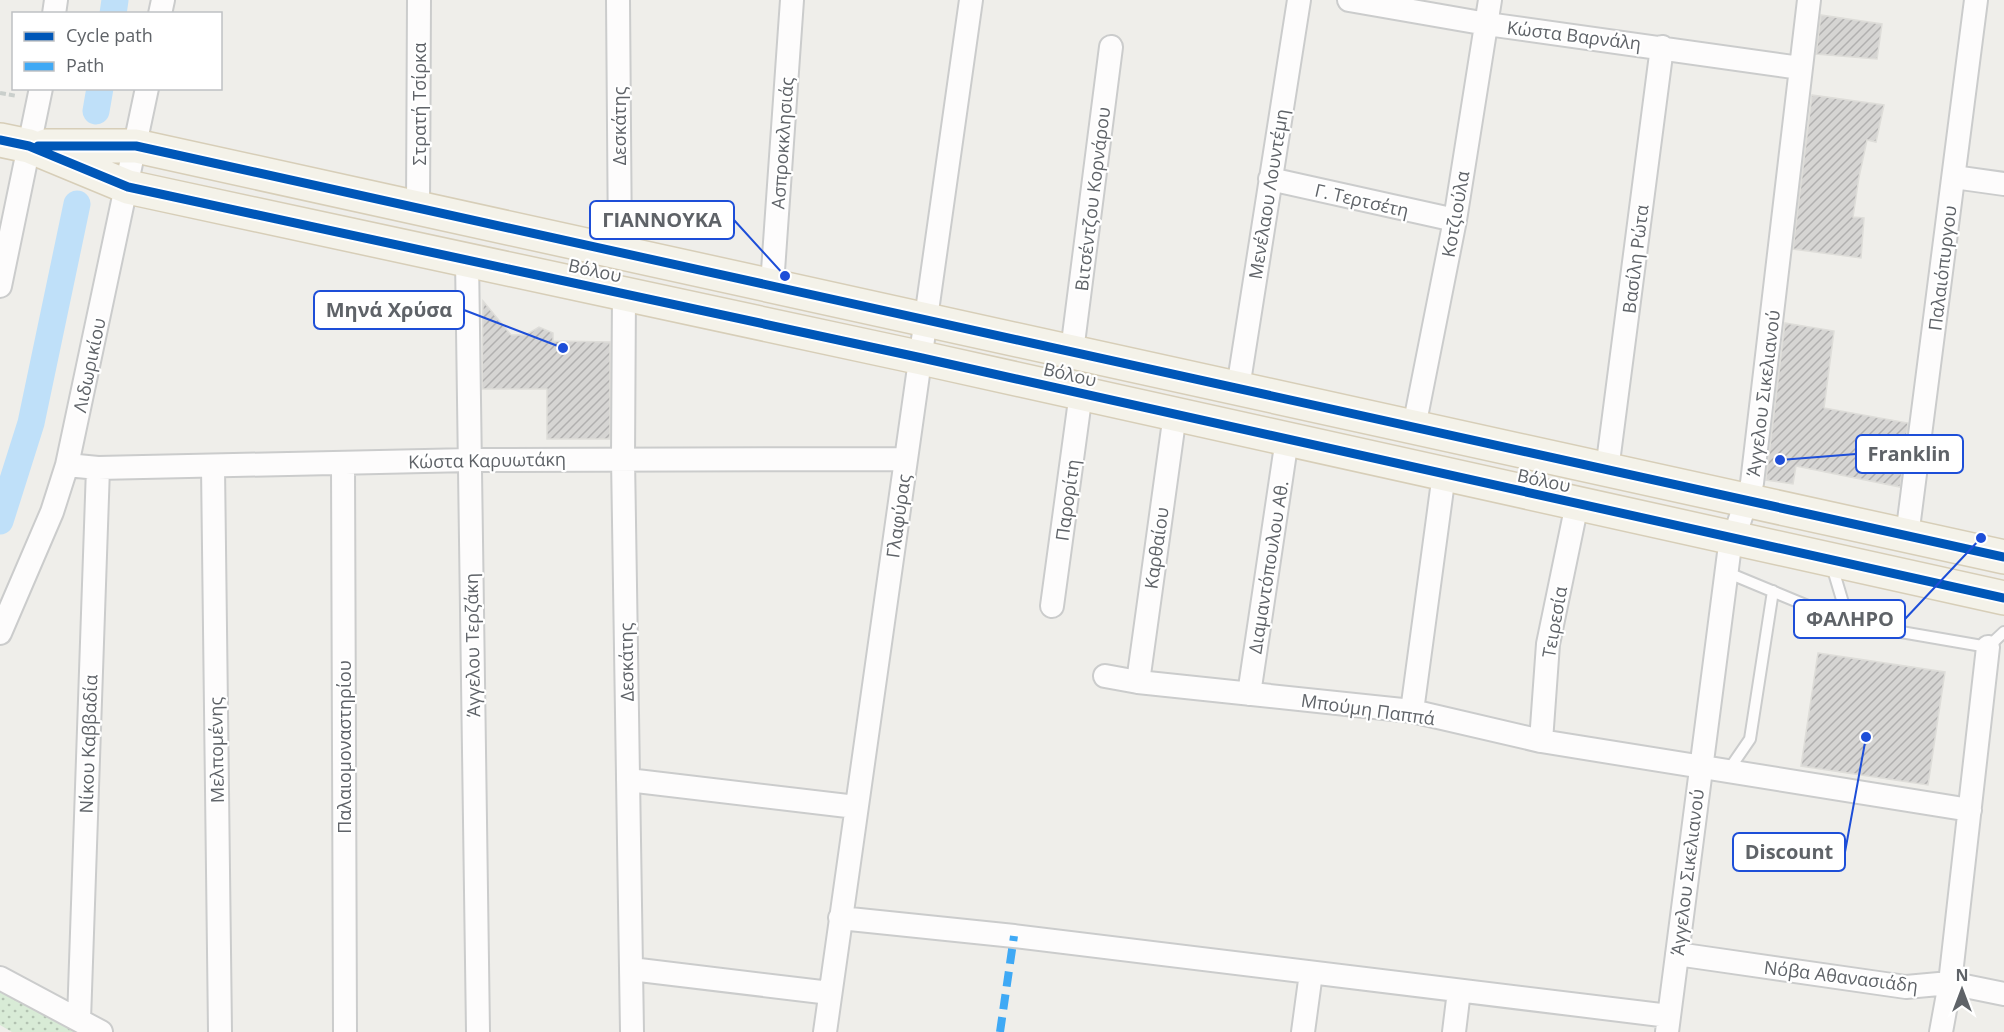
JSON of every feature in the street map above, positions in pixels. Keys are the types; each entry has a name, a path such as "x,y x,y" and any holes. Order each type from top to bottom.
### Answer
{"main road":[{"name":"Βόλου","path":"15,143 136,146 1072,351 1745,502 2004,557"},
{"name":"Βόλου","path":"15,143 128,187 922,358 2004,598"}],"street":[{"name":"Στρατή Τσίρκα","path":"418,208 419,0"},
{"name":"Δεσκάτης","path":"618,0 620,252"},
{"name":"Ασπροκκλησιάς","path":"772,285 792,0"},
{"name":"Γλαφύρας","path":"825,1032 971,0"},
{"name":"Μενέλαου Λουντέμη","path":"1238,388 1299,0"},
{"name":"Κώστα Βαρνάλη","path":"1349,0 1487,24 1662,46 1800,68"},
{"name":"Κοτζιούλα","path":"1414,427 1455,220 1490,0"},
{"name":"Άγγελου Σικελιανού","path":"1668,1024 1726,572 1733,538 1752,483 1809,0"},
{"name":"Παλαιόπυργου","path":"1907,536 1976,0"},
{"name":"Βασίλη Ρώτα","path":"1607,471 1662,46"},
{"name":"Βιτσέντζου Κορνάρου","path":"1072,351 1111,47"},
{"path":"0,286 15,143 40,90"},
{"name":"Λιδωρικίου","path":"0,633 52,512 67,465 128,187 147,90"},
{"path":"1954,177 2004,184"},
{"name":"Γ. Τερτσέτη","path":"1270,179 1455,220"},
{"name":"Άγγελου Τερζάκη","path":"467,259 478,1032"},
{"name":"Δεσκάτης","path":"624,293 623,458 632,1032"},
{"name":"Παρορίτη","path":"1052,606 1081,393"},
{"name":"Καρθαίου","path":"1138,682 1175,414"},
{"name":"Διαμαντόπουλου Αθ.","path":"1249,694 1287,439"},
{"name":"Κώστα Καρυωτάκη","path":"67,465 98,468 623,458 906,459"},
{"name":"Παλαιομοναστηρίου","path":"343,463 345,1032"},
{"name":"Μελπομένης","path":"213,467 220,1032"},
{"name":"Νίκου Καββαδία","path":"79,1020 98,468"},
{"path":"1412,711 1444,474"},
{"name":"Τειρεσία","path":"1541,741 1548,644 1577,504"},
{"path":"1941,1032 1950,983 1970,810 1996,640"},
{"name":"Μπούμη Παππά","path":"1105,676 1138,682 1412,711 1541,741 1970,810"},
{"path":"628,780 856,807"},
{"path":"840,918 1014,936 1460,991 1668,1024"},
{"name":"Νόβα Αθανασιάδη","path":"1677,954 1906,987 1950,983 2004,994"},
{"path":"631,969 830,993"},
{"path":"1303,1032 1311,973"},
{"path":"0,978 101,1032"},
{"path":"1454,1032 1460,991"}],"lane":[{"path":"1830,560 1850,623"},
{"path":"1726,572 1850,623 1996,640"},
{"path":"1728,771 1750,739 1773,591"}],"green space":[{"path":"0,986 85,1032 12,1032 0,1025"}],"building":[{"path":"1821,15 1882,24 1877,59 1816,54"},
{"path":"1812,95 1884,105 1876,142 1867,140 1859,177 1853,217 1864,218 1861,258 1793,249"},
{"path":"483,301 511,335 526,335 539,327 553,333 553,341 610,342 610,439 547,439 547,389 482,389"},
{"path":"1785,323 1834,331 1824,408 1908,423 1900,487 1796,466 1793,484 1766,480"},
{"path":"1818,653 1945,672 1928,785 1801,766"}],"waterway":[{"path":"113,12 115,0"},
{"path":"96,111 100,90"},
{"path":"0,521 31,423 77,204"}],"marked path":[{"path":"1000,1032 1014,936"}],"cycle path":[{"path":"0,140 29,146 128,187 922,358 2004,598"},
{"path":"38,146 136,146 2004,557"}],"place":[{"name":"ΓΙΑΝΝΟΥΚΑ","path":"785,276"},
{"name":"Μηνά Χρύσα","path":"563,348"},
{"name":"Franklin","path":"1780,460"},
{"name":"ΦΑΛΗΡΟ","path":"1981,538"},
{"name":"Discount","path":"1866,737"}]}
